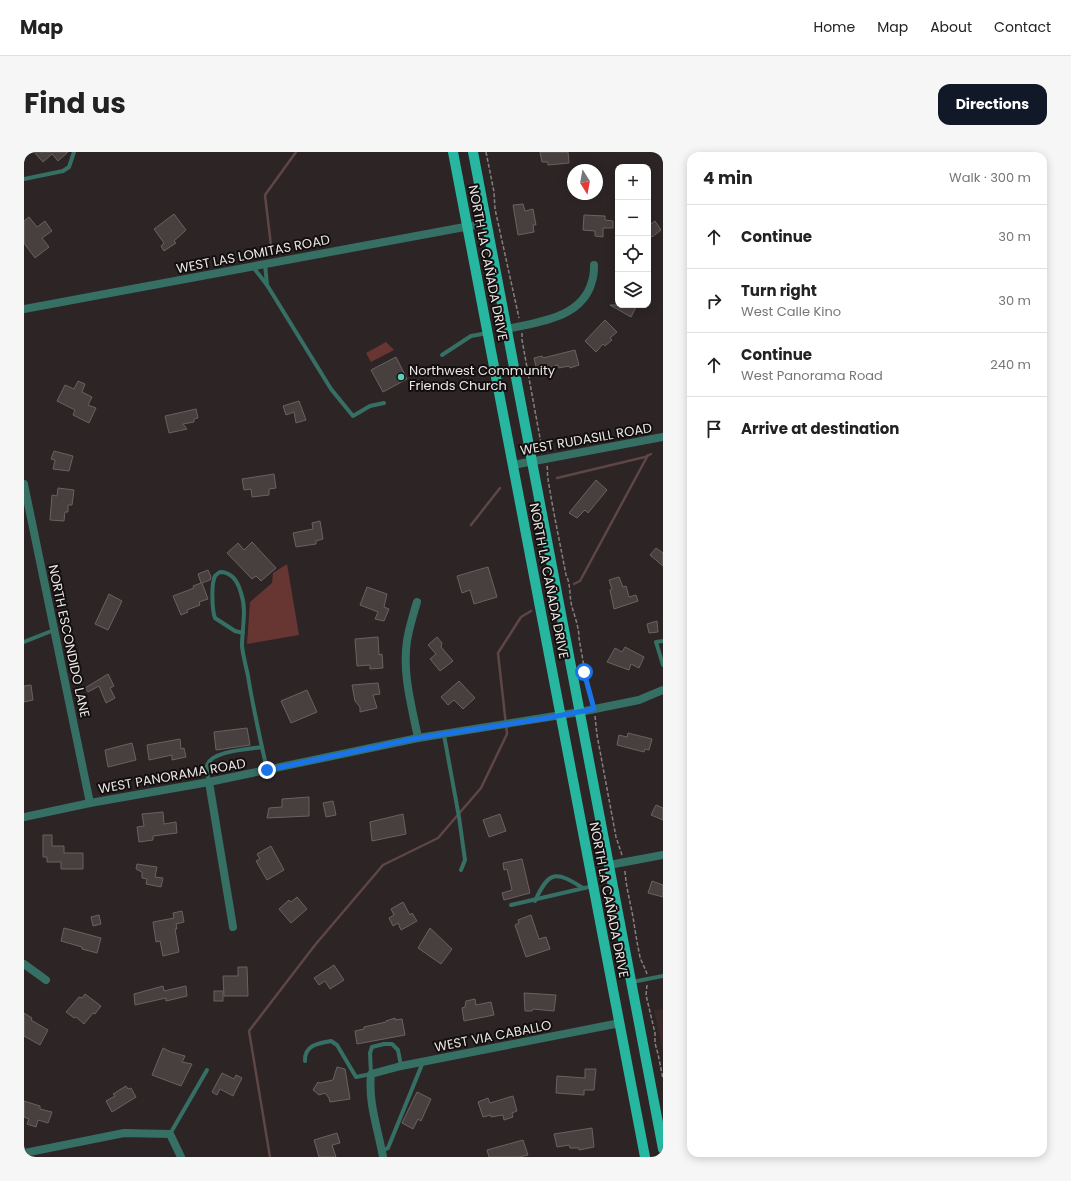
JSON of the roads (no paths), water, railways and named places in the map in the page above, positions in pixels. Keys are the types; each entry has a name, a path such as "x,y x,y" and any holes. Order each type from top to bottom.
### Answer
{"main road":[{"name":"NORTH LA CAÑADA DRIVE","path":"453,152 561,716 588,887 620,1023 645,1157"},
{"name":"NORTH LA CAÑADA DRIVE","path":"473,152 663,1149"}],"street":[{"name":"WEST LAS LOMITAS ROAD","path":"24,308 486,223"},
{"path":"507,329 553,318 569,311 581,302 589,291 594,265"},
{"name":"WEST RUDASILL ROAD","path":"513,465 663,437"},
{"name":"NORTH ESCONDIDO LANE","path":"24,484 90,803"},
{"path":"417,602 407,641 405,662 418,738"},
{"name":"WEST PANORAMA ROAD","path":"24,817 90,803 209,782 418,738 561,716 639,700 663,690"},
{"path":"209,782 233,927"},
{"path":"609,865 663,855"},
{"path":"24,964 46,980"},
{"name":"WEST VIA CABALLO","path":"371,1074 401,1066 620,1023"},
{"path":"371,1074 369,1088 371,1105 383,1154"},
{"path":"24,1153 124,1133 170,1134 181,1157"}],"lane":[{"path":"24,179 63,171 69,168 74,152"},
{"path":"265,264 267,285"},
{"path":"253,266 267,285 331,389 353,416 370,406 384,403"},
{"path":"442,355 471,336 488,333"},
{"path":"243,633 235,631 215,618 213,610 213,586 215,577 220,572 227,572 233,576 240,588 243,603 243,633 242,646 250,693 267,770"},
{"path":"24,642 54,630"},
{"path":"663,641 656,642 663,665"},
{"path":"444,735 459,817 465,860 461,870"},
{"path":"209,782 207,764 215,756 262,747"},
{"path":"535,900 540,888 546,880 554,876 558,876 588,887"},
{"path":"511,905 588,887"},
{"path":"631,982 663,976"},
{"path":"305,1061 305,1056 311,1046 331,1041 337,1045 356,1077 371,1074 370,1053 372,1047 392,1044 398,1050 401,1066"},
{"path":"383,1154 388,1148 423,1062"},
{"path":"170,1134 207,1070"}],"waterway":[{"path":"272,254 265,195 296,152"},
{"path":"557,478 645,457 651,454"},
{"path":"574,584 580,581 648,455"},
{"path":"471,525 500,488"},
{"path":"270,1157 249,1031 315,945 383,865 438,838 481,788 507,734 498,653 521,617 531,611"}],"place":[{"name":"Northwest Community Friends Church","path":"401,377"}]}
